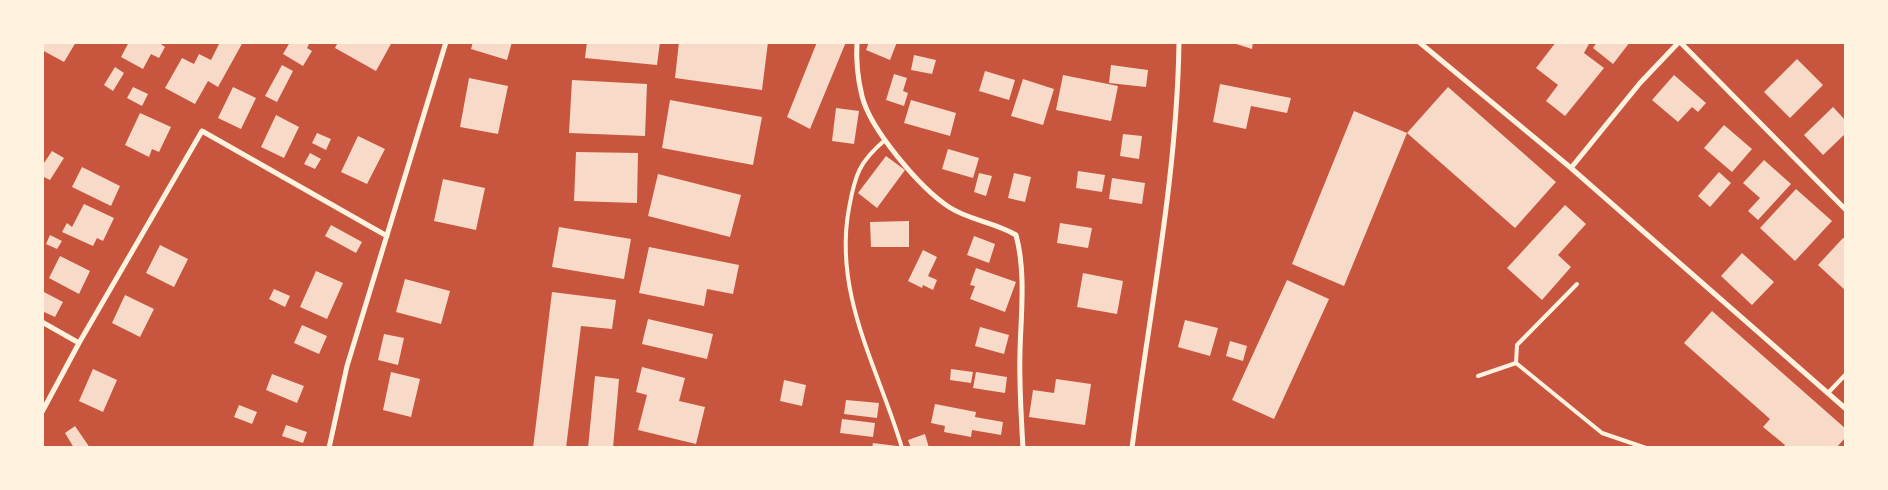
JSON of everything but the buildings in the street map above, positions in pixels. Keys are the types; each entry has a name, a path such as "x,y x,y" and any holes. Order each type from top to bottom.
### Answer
{"street":[{"path":"330,448 348,366 446,42"},
{"path":"857,42 862,96 871,118 920,182 950,208 1004,228 1016,235 1021,252 1020,371 1023,448"},
{"path":"1132,448 1159,265 1171,162 1179,42"},
{"path":"1419,42 1571,168 1846,409"},
{"path":"1571,168 1640,83 1679,42 1846,210"},
{"path":"42,412 202,131 387,236"},
{"path":"42,322 79,344"}],"lane":[{"path":"886,140 866,156 854,182 845,232 846,278 872,367 902,448"},
{"path":"1516,363 1517,345 1577,284"},
{"path":"1478,376 1516,363"},
{"path":"1516,363 1602,433 1646,448"},
{"path":"1828,393 1846,374"}]}
